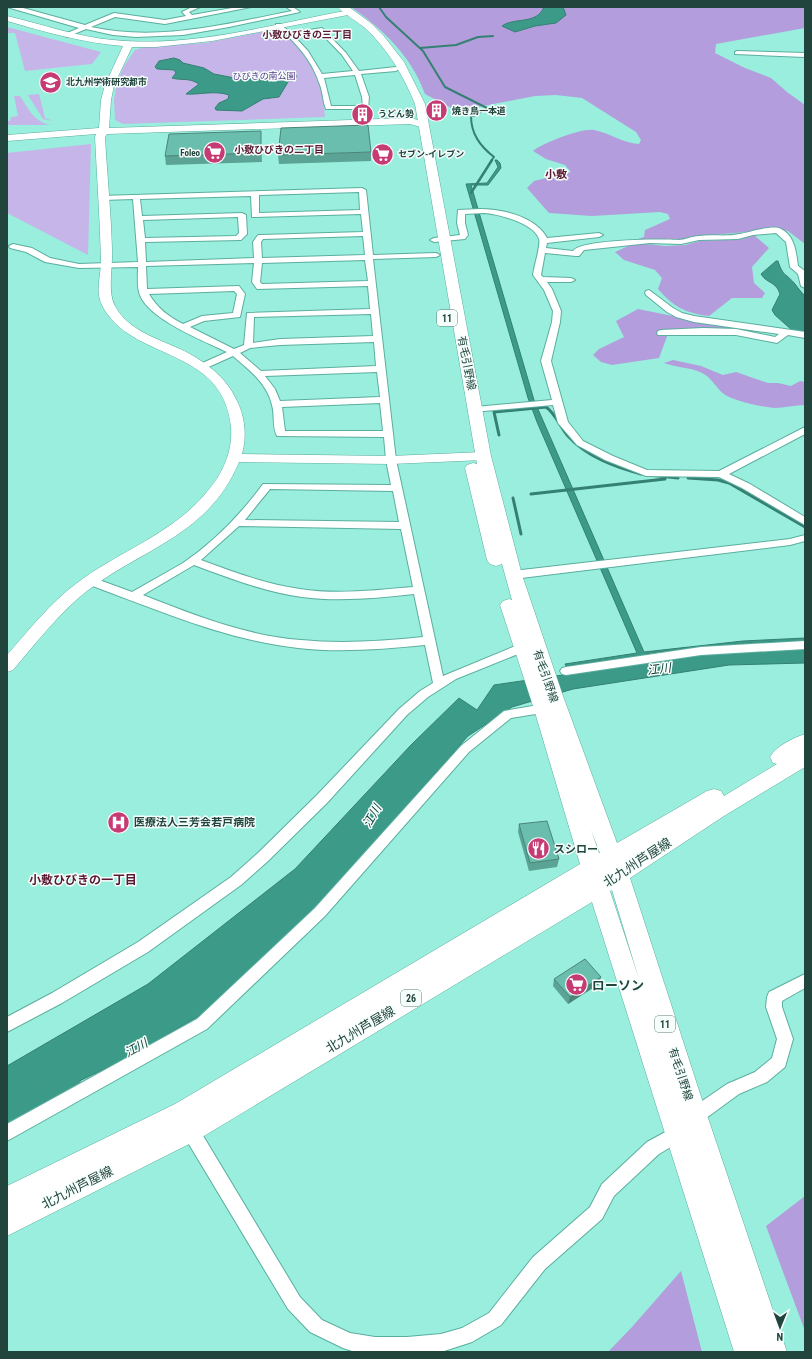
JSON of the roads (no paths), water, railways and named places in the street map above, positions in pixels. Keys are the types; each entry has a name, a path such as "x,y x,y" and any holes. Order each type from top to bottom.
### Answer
{"main road":[{"name":"有毛引野線","path":"342,10 380,46 396,69 403,81 416,124 475,410 477,456 482,508 500,575 530,648"},
{"name":"有毛引野線","path":"342,10 368,26 383,41 400,64 420,104 416,124"},
{"name":"有毛引野線","path":"439,240 436,255 477,456 513,575 530,648 546,702 605,871 694,1115 773,1352"},
{"name":"北九州芦屋線","path":"7,1222 190,1130 605,871 708,801 805,742"},
{"name":"北九州芦屋線","path":"7,1200 184,1113 605,871 717,810 805,757"},
{"name":"有毛引野線","path":"605,871 679,1133 748,1352"}],"street":[{"path":"14,7 86,27 115,33 146,35 198,23 248,7"},
{"path":"197,7 185,12 216,38"},
{"path":"67,35 114,16 165,22 198,23 297,12 289,7"},
{"path":"36,14 50,9"},
{"path":"7,18 67,35 96,41 129,44 174,43 216,38 278,26 342,10"},
{"path":"278,26 302,48 314,63 324,86 328,108 366,108 367,101 357,72 340,49 320,29 288,35"},
{"path":"7,666 50,615 91,581 179,527 204,506 224,480 235,458 238,436 238,419 231,398 219,382 201,367 185,357 138,335 123,324 113,314 108,304 105,289 107,265 103,198 102,134 109,85 115,69 129,44"},
{"path":"737,53 805,55"},
{"path":"320,76 396,69"},
{"path":"7,138 416,124"},
{"path":"7,143 102,134"},
{"path":"103,198 362,190 391,460 439,684"},
{"path":"255,194 255,215 364,212"},
{"path":"136,197 143,264 143,292 158,311 167,319 232,352 259,374 270,389 277,404 280,434 388,434"},
{"path":"439,240 459,238 464,234 461,223 462,212 483,211 498,213 534,227 541,233 543,241 537,275 548,289 557,311 556,322 546,361 566,428 580,442 609,458 646,473 721,474 746,486 805,522"},
{"path":"139,218 242,215 243,234 238,238 141,240"},
{"path":"541,250 576,254 578,250 582,248 617,243 650,241 681,242 700,238 738,237 753,233 778,230 790,240 793,248 794,267 802,273 805,286"},
{"path":"367,234 261,237 257,242 258,260 256,282 260,287 372,283"},
{"path":"543,241 565,240 599,235"},
{"path":"13,246 29,250 48,260 79,266 436,255"},
{"path":"540,279 571,280"},
{"path":"143,292 236,288 241,294 237,315 202,319 183,327"},
{"path":"649,293 679,315 694,319 805,335"},
{"path":"248,346 250,315 375,311"},
{"path":"661,333 704,330 736,332 776,340 788,332"},
{"path":"774,345 782,343 787,339 788,332"},
{"path":"201,367 248,346 280,342 378,339"},
{"path":"259,374 381,369"},
{"path":"277,404 384,400"},
{"path":"475,410 557,402"},
{"path":"721,474 805,430"},
{"path":"235,458 391,460 477,456"},
{"path":"133,596 193,561 238,523 267,486 397,488"},
{"path":"238,523 405,526"},
{"path":"513,575 790,542 805,538"},
{"path":"193,561 245,580 284,590 312,594 370,594 419,590"},
{"path":"91,581 224,629 282,642 340,646 380,645 430,640"},
{"path":"566,671 701,651 805,645"},
{"path":"7,1025 57,998 143,947 236,881 263,858 322,799 403,712 424,694 452,676 530,648"},
{"path":"7,1133 202,1024 320,912 465,749 508,714 546,702"},
{"path":"190,1130 294,1304 316,1326 349,1342 375,1346 407,1346 441,1343 466,1336 495,1319 539,1263 596,1213 608,1190 653,1148 679,1133 694,1115 733,1089 761,1077 779,1062 785,1039 774,1007 774,997 805,981"}],"water":[{"path":"544,7 563,7 566,15 556,23 535,26 515,32 502,26 507,23 531,19 541,13"},
{"path":"174,58 183,63 204,68 214,74 245,80 275,72 295,73 297,77 291,77 279,97 263,99 242,111 216,110 215,108 219,103 228,99 229,95 218,93 186,94 199,84 188,80 172,78 176,73 174,70 157,69 155,67 159,61"},
{"path":"495,160 500,163 501,168 488,185 471,185 534,400 644,652 743,641 805,638 805,641 725,645 645,654 649,663 712,653 805,649 805,663 729,665 573,689 512,707 468,736 308,917 204,1013 125,1059 7,1116 7,1066 148,984 295,869 411,745 459,698 477,710 494,685 645,663 641,655 566,666 565,664 637,653 528,398 466,184 487,183 498,167"},
{"path":"776,261 778,261 783,272 805,296 805,333 793,331 775,315 772,310 780,294 776,287 766,280 761,274"}],"waterway":[{"path":"379,7 386,17 423,51 445,87 487,108 476,115 471,116 471,122 477,139 494,157 491,161"},
{"path":"420,48 456,45 478,37 493,36"},
{"path":"471,193 492,160"},
{"path":"499,435 494,412 546,407 553,413 568,436 584,450 611,464 641,474"},
{"path":"649,475 678,478"},
{"path":"688,478 718,480 729,483 805,527"},
{"path":"531,494 665,479"},
{"path":"513,498 521,534"},
{"name":"江川","path":"7,1118 68,1085"}],"place":[{"name":"北九州学術研究都市","path":"51,82"},
{"name":"焼き鳥一本道","path":"436,111"},
{"name":"うどん勢","path":"362,114"},
{"name":"Foleo","path":"215,153"},
{"name":"セブン-イレブン","path":"383,154"},
{"name":"医療法人三芳会若戸病院","path":"118,822"},
{"name":"スシロー","path":"538,849"},
{"name":"ローソン","path":"576,985"}],"district":[{"name":"小敷ひびきの三丁目","path":"307,34"},
{"name":"小敷ひびきの二丁目","path":"279,149"},
{"name":"小敷","path":"556,174"},
{"name":"小敷ひびきの一丁目","path":"83,880"}],"park label":[{"name":"ひびきの南公園","path":"264,76"}]}
